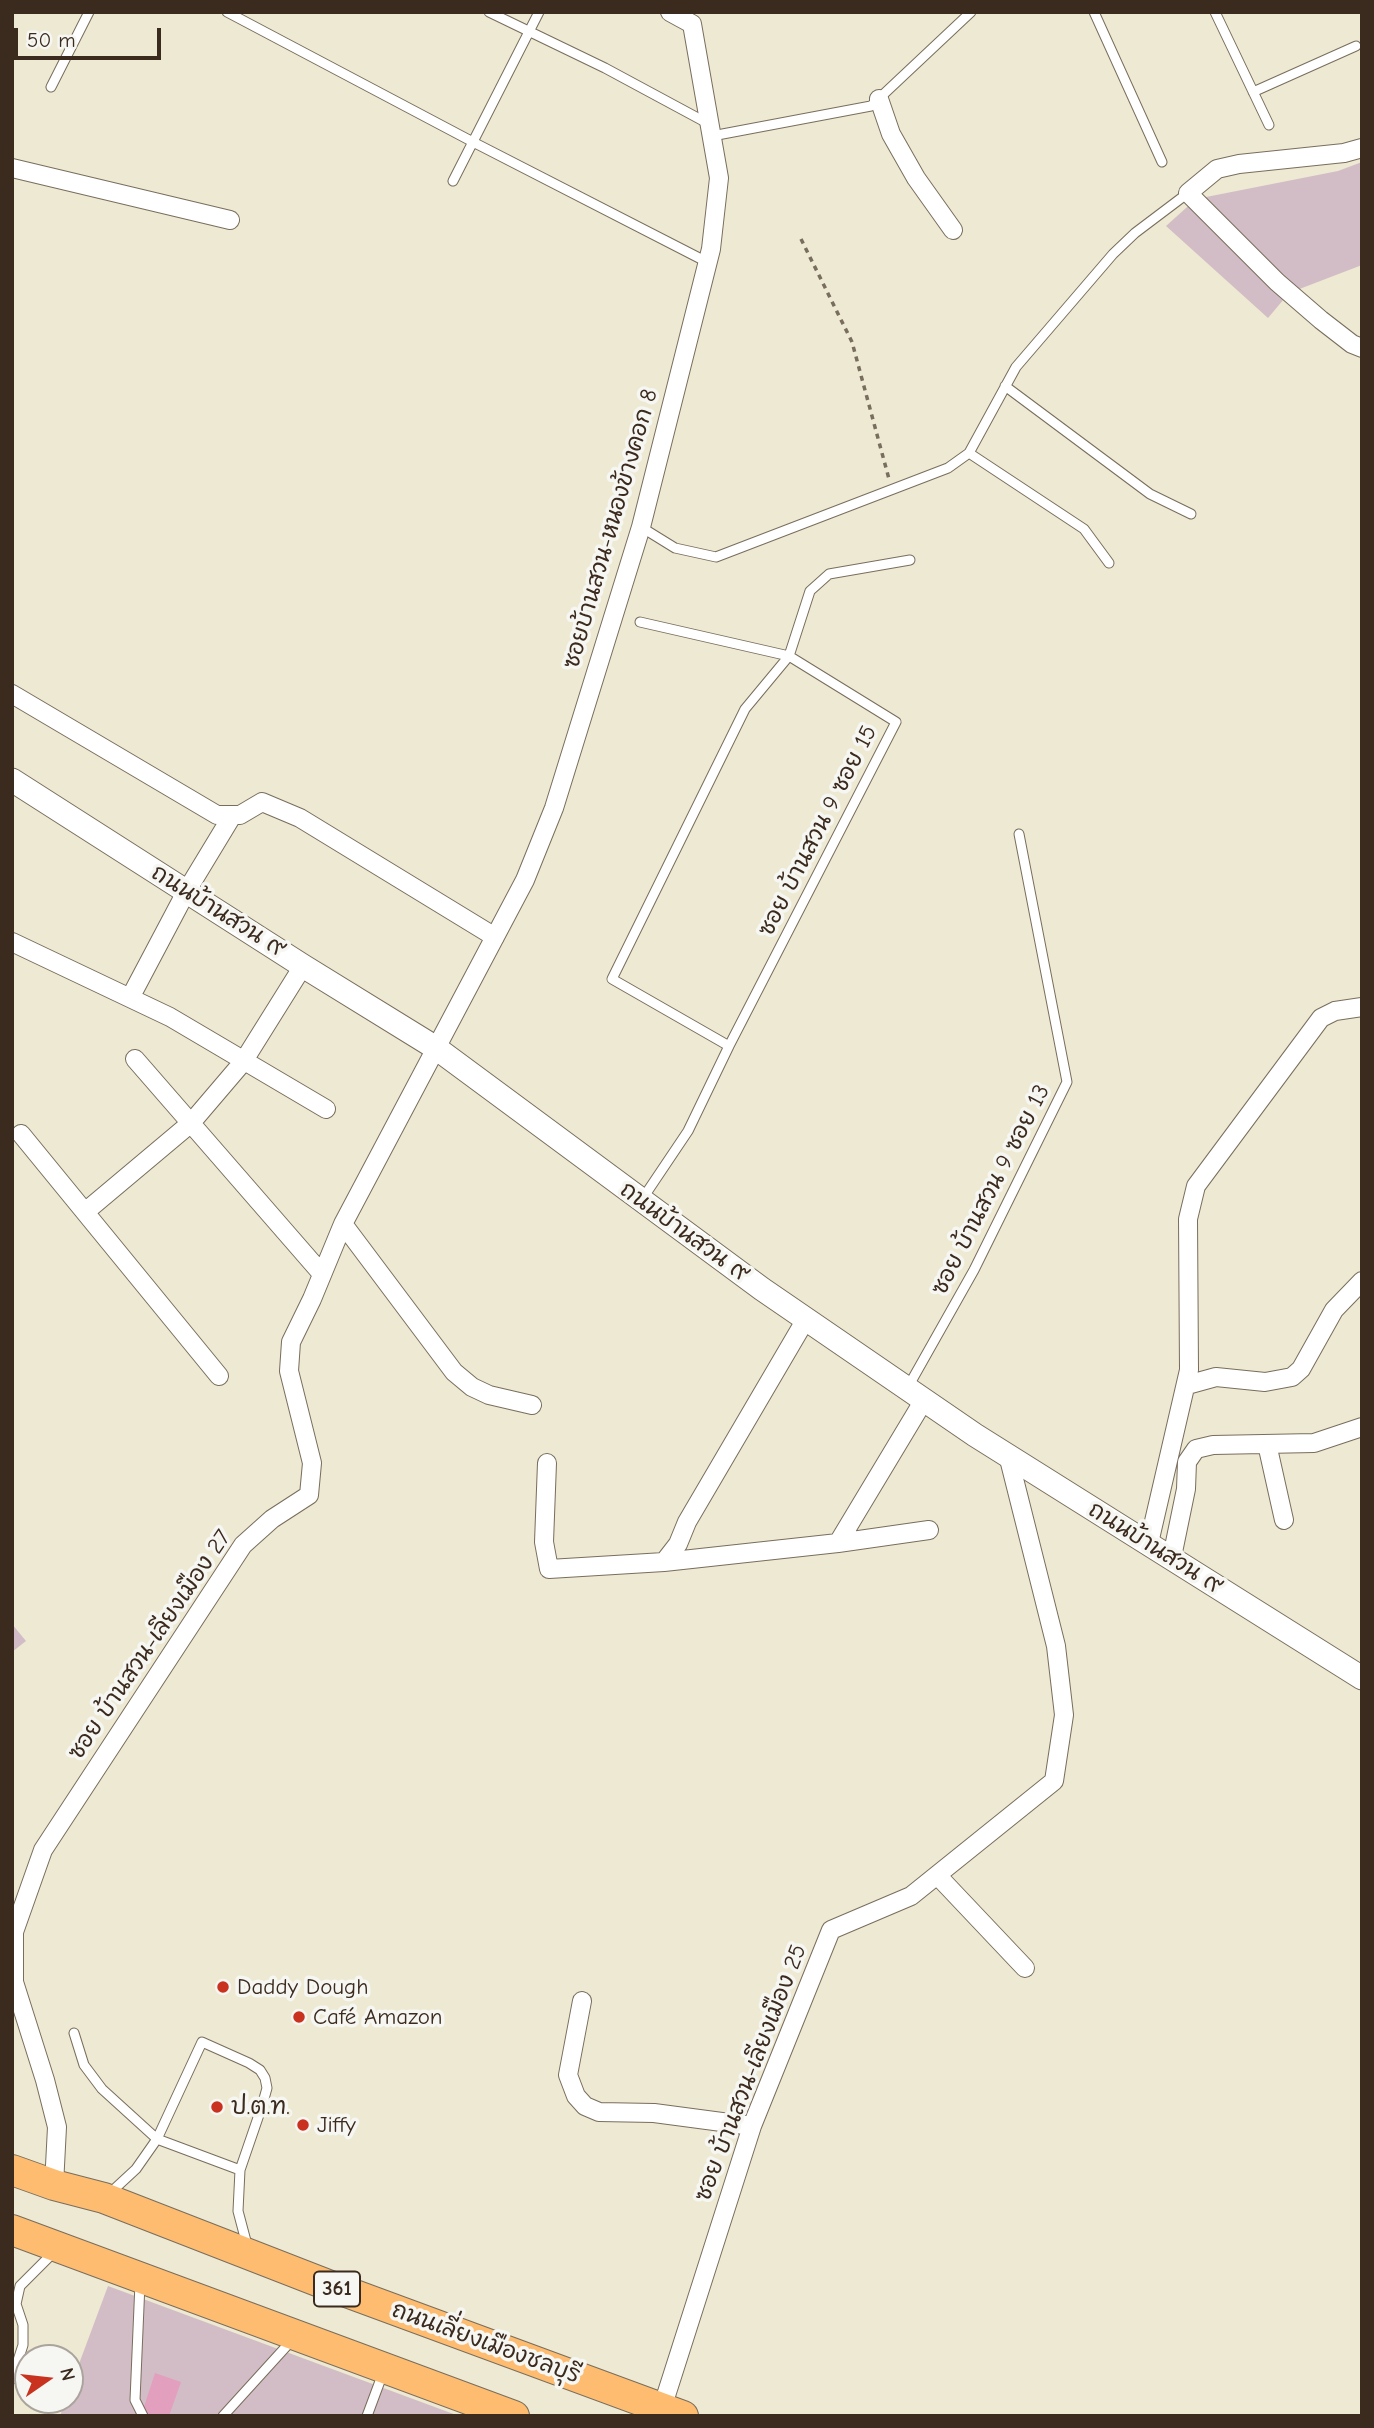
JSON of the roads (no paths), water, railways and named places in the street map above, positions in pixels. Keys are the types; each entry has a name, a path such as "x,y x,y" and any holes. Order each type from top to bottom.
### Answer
{"highway":[{"name":"ถนนเลี่ยงเมืองชลบุรี","path":"12,2170 54,2185 104,2198 251,2256 673,2412"},
{"name":"361","path":"16,2233 514,2416"}],"street":[{"name":"ซอยบ้านสวน-หนองข้างคอก 8","path":"436,1048 525,880 554,808 641,527 711,249 719,178 711,130 690,18 670,12"},
{"path":"879,99 891,134 916,177 953,230"},
{"path":"1362,148 1344,153 1239,164 1217,169 1188,193 1277,282 1352,345 1362,348"},
{"path":"12,168 230,220"},
{"path":"12,694 217,815 240,815 262,802 300,818 495,937"},
{"name":"ถนนบ้านสวน ๙","path":"12,780 436,1048 641,1201 916,1394 1362,1678"},
{"path":"130,998 186,892 232,816"},
{"path":"12,942 170,1017 326,1109"},
{"path":"85,1212 191,1123 243,1062 303,966"},
{"path":"1149,1543 1189,1370 1188,1219 1196,1186 1321,1018 1335,1011 1362,1007"},
{"name":"ซอย บ้านสวน-เลียงเมือง 27","path":"54,2185 57,2127 14,1982 15,1932 43,1850 243,1545 272,1519 309,1495 312,1463 289,1371 291,1342 343,1224 436,1048"},
{"path":"135,1059 322,1275"},
{"path":"21,1134 219,1376"},
{"path":"343,1224 454,1372 472,1387 489,1395 532,1405"},
{"path":"1187,1385 1216,1377 1265,1382 1292,1377 1301,1369 1334,1310 1362,1281"},
{"path":"664,1562 678,1544 687,1522 806,1319"},
{"path":"838,1543 916,1394"},
{"path":"1172,1557 1186,1489 1187,1462 1196,1449 1213,1445 1314,1443 1362,1426"},
{"path":"1267,1444 1284,1520"},
{"name":"ซอย บ้านสวน-เลียงเมือง 25","path":"673,2412 752,2126 831,1930 911,1896 1054,1781 1064,1715 1056,1646 1008,1455"},
{"path":"547,1463 544,1542 549,1569 664,1562 929,1530"},
{"path":"937,1875 1025,1968"},
{"path":"582,2001 568,2075 576,2096 585,2106 599,2112 654,2113 752,2126"}],"lane":[{"path":"51,87 89,12"},
{"path":"227,12 707,262"},
{"path":"489,12 605,68 711,130 871,106 971,12"},
{"path":"453,181 538,12"},
{"path":"1094,12 1162,162"},
{"path":"1215,12 1269,125"},
{"path":"1253,92 1356,46"},
{"path":"641,527 675,548 716,557 948,468 969,453 1016,367 1113,254 1135,233 1188,193"},
{"path":"1005,386 1150,494 1191,514"},
{"path":"969,453 1084,529 1108,563"},
{"path":"729,1046 612,979 745,709 789,656 810,591 829,575 911,560"},
{"name":"ซอย บ้านสวน 9 ซอย 15","path":"640,622 789,656 896,723 729,1046 688,1132 641,1201"},
{"name":"ซอย บ้านสวน 9 ซอย 13","path":"916,1394 1067,1083 1019,834"},
{"path":"74,2033 84,2065 102,2089 157,2139 240,2171"},
{"path":"104,2198 136,2169 157,2139 202,2042 249,2063 260,2070 265,2078 267,2088 240,2171 238,2211 251,2256"},
{"path":"12,2379 23,2346 23,2325 16,2304 20,2287 59,2247"},
{"path":"140,2277 135,2400 143,2416"},
{"path":"223,2416 297,2335"},
{"path":"368,2416 384,2368"}],"place":[{"name":"Daddy Dough","path":"223,1987"},
{"name":"Café Amazon","path":"299,2017"},
{"name":"ป.ต.ท.","path":"217,2107"},
{"name":"Jiffy","path":"303,2125"}]}
